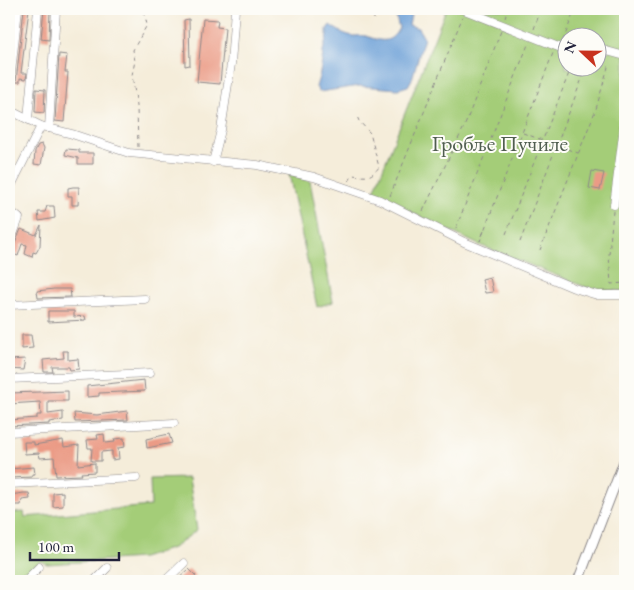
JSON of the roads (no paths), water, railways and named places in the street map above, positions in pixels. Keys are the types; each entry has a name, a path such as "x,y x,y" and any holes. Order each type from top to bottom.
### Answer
{"main road":[{"path":"578,581 625,459"}],"street":[{"path":"9,90 18,9"},
{"path":"28,119 38,9"},
{"path":"9,190 45,127 56,9"},
{"path":"213,162 221,130 231,64 235,9"},
{"path":"464,9 556,46"},
{"path":"606,51 625,56"},
{"path":"9,110 45,127 137,155 287,170 380,200 464,242 574,288 597,295 625,296"},
{"path":"614,206 625,119"},
{"path":"9,210 19,218 9,245"},
{"path":"9,305 145,299"},
{"path":"9,379 150,372"},
{"path":"9,432 174,423"},
{"path":"9,484 136,478"},
{"path":"165,581 184,563"},
{"path":"25,581 39,567"},
{"path":"94,581 107,568"}],"water":[{"path":"399,9 412,9 409,25 418,28 424,38 412,79 408,86 398,89 360,86 319,92 316,87 321,70 327,29 330,25 347,35 385,40 392,37 399,28 396,17"}],"park label":[{"name":"Гробље Пучиле","path":"500,143"}]}
